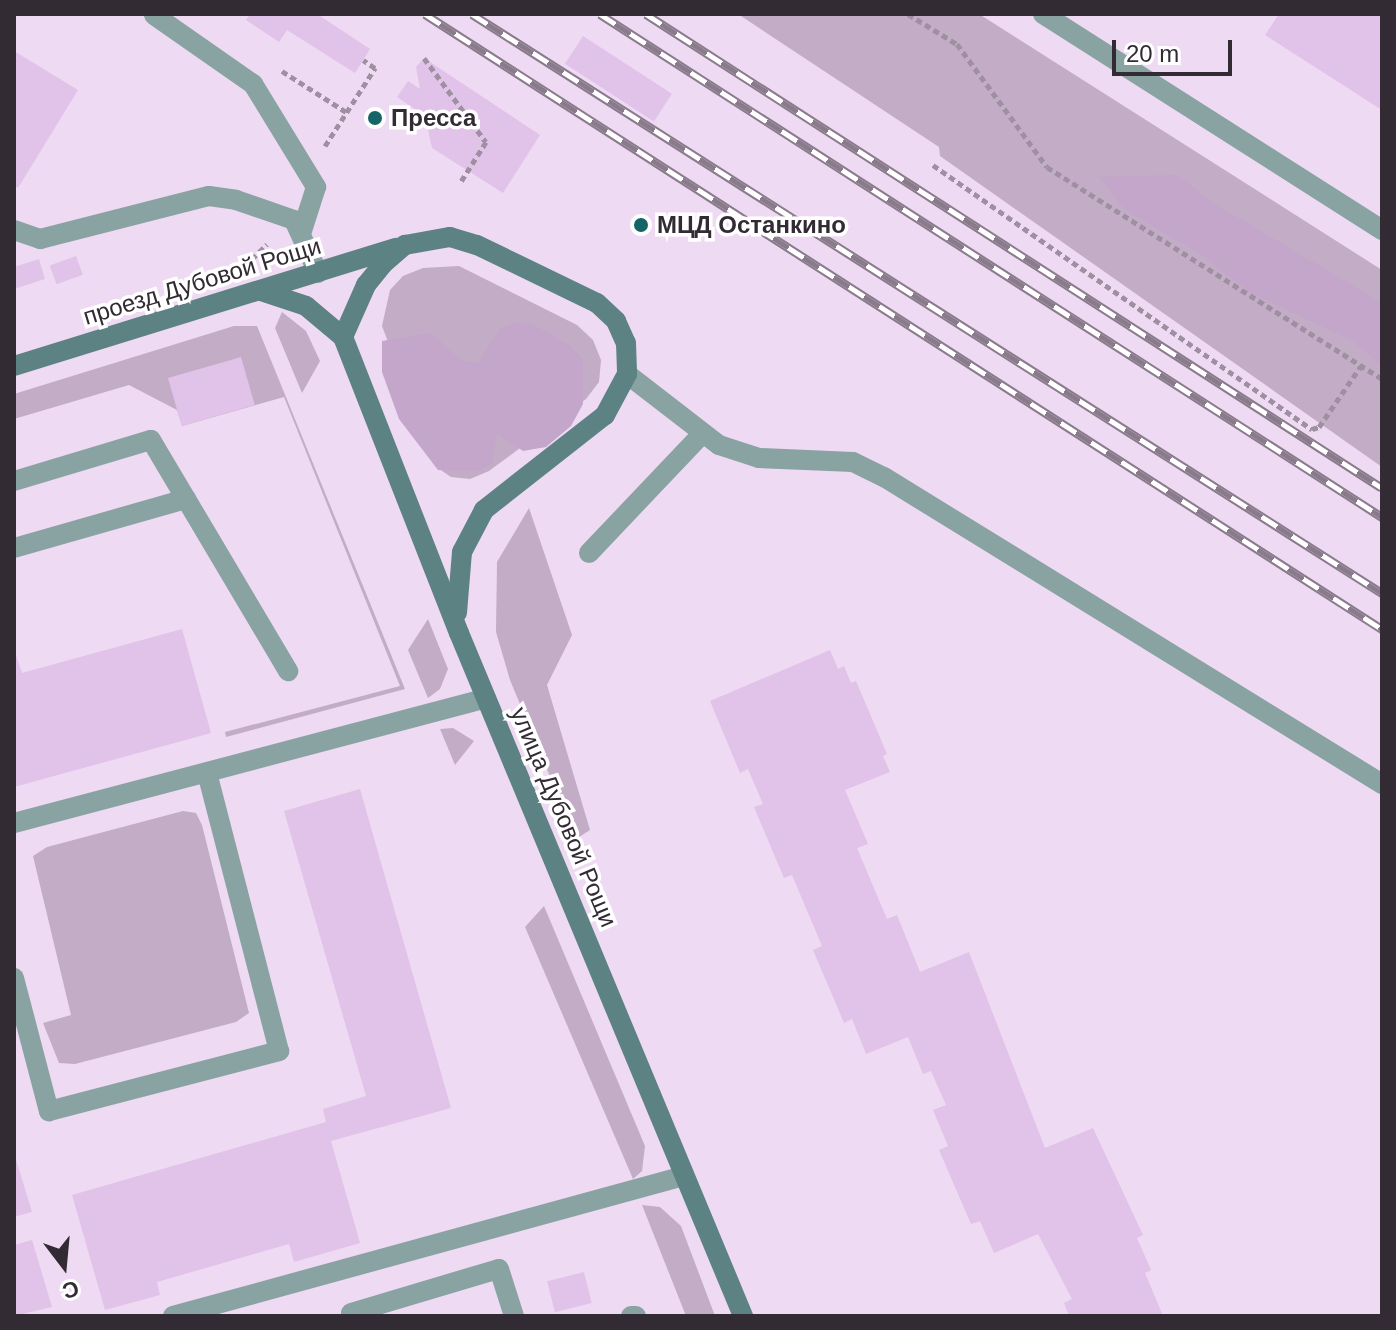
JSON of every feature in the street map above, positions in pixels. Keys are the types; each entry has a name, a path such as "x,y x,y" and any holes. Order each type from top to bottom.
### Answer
{"street":[{"path":"1043,14 1382,230"},
{"path":"154,15 253,84 316,187 302,231"},
{"path":"14,230 40,239 65,235 209,196 268,208 294,220 302,231 318,273"},
{"name":"проезд Дубовой Рощи","path":"14,366 405,245 450,237 477,245 597,303 616,321 626,343 627,374"},
{"path":"261,291 306,306 343,337 366,285 405,245"},
{"name":"улица Дубовой Рощи","path":"343,337 459,633 743,1316"},
{"path":"459,633 455,593 462,552 484,510 605,415 627,374 702,434 759,458 853,462 884,477 1382,784"},
{"path":"589,553 702,434"},
{"path":"14,481 151,440 288,671"},
{"path":"14,548 186,499"},
{"path":"14,823 486,698"},
{"path":"14,978 49,1111 279,1051 207,773"},
{"path":"173,1316 684,1176"},
{"path":"351,1313 499,1269 514,1316"}],"path":[{"path":"908,14 957,44 1047,167 1382,379"},
{"path":"424,58 486,142 460,183"},
{"path":"933,165 1312,429 1319,427 1361,366"}],"shaded area":[{"path":"738,14 979,14 1382,270 1382,467 940,156 939,147"},
{"path":"1178,175 1212,202 1382,303 1382,365 1353,341 1251,293 1200,254 1125,210 1099,177"},
{"path":"459,266 577,325 593,340 601,360 599,382 586,399 489,471 470,479 451,477 435,466 382,326 390,290 403,276 423,268"},
{"path":"282,312 306,331 320,361 302,393 275,328"},
{"path":"515,323 532,324 569,345 583,360 583,404 571,426 546,447 523,451 497,433 492,464 478,471 438,470 399,419 382,372 382,341 431,333 462,361 478,363 500,329"},
{"path":"234,326 257,326 405,689 226,737 225,732 400,686 284,397 182,426 177,410 129,385 14,419 14,394"},
{"path":"529,508 572,635 547,685 590,830 576,839 510,680 496,632 497,562"},
{"path":"428,619 448,669 440,689 428,698 408,650"},
{"path":"453,728 474,741 455,765 440,729"},
{"path":"183,811 196,813 202,825 249,1013 236,1022 75,1064 59,1063 43,1023 71,1015 33,856 47,847"},
{"path":"544,906 645,1146 642,1171 633,1179 525,927"},
{"path":"642,1205 660,1207 681,1226 715,1316 686,1316"}],"building":[{"path":"250,14 317,14 370,49 355,73 287,30 279,42 246,20"},
{"path":"1279,14 1382,14 1382,110 1265,35"},
{"path":"583,36 672,94 654,121 565,64"},
{"path":"14,51 78,90 18,188 14,185"},
{"path":"424,58 540,135 503,193 432,148 425,116 397,97 408,81 420,89 416,67"},
{"path":"76,256 83,275 57,284 50,266"},
{"path":"39,259 45,279 14,289 14,267"},
{"path":"241,357 255,405 182,426 168,378"},
{"path":"182,629 211,733 14,787 14,649 22,673"},
{"path":"830,650 838,669 844,666 851,683 856,681 887,754 883,756 890,772 845,790 868,844 857,848 887,919 897,915 920,972 969,952 1045,1148 1093,1128 1143,1235 1137,1238 1151,1270 1145,1273 1163,1316 1069,1316 1064,1303 1072,1299 1038,1234 994,1253 980,1221 971,1224 939,1150 948,1146 933,1110 946,1105 931,1071 923,1074 908,1037 866,1054 852,1019 844,1023 813,950 822,946 792,875 784,878 754,807 763,804 748,769 740,773 710,701"},
{"path":"360,789 451,1108 331,1141 360,1243 294,1262 289,1244 157,1282 160,1295 105,1310 72,1195 326,1122 323,1109 366,1096 284,811"},
{"path":"14,1153 32,1212 14,1217"},
{"path":"32,1240 52,1307 14,1316 14,1245"},
{"path":"584,1272 592,1303 555,1312 547,1281"}],"railway":[{"path":"425,14 1382,629"},
{"path":"472,14 1382,593"},
{"path":"600,14 1382,517"},
{"path":"646,14 1382,488"}],"place":[{"name":"Пресса","path":"375,118"},
{"name":"МЦД Останкино","path":"641,225"}]}
